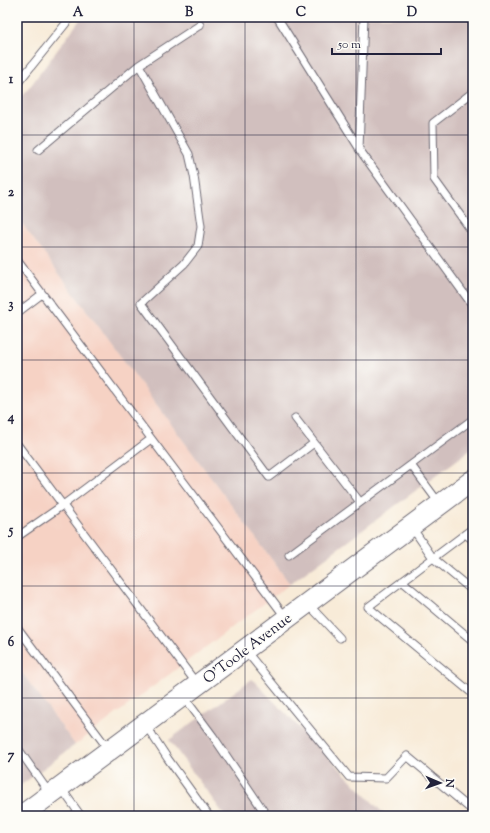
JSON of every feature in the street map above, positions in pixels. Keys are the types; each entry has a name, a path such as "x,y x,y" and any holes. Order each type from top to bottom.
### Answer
{"street":[{"name":"O’Toole Avenue","path":"21,816 473,480"}],"lane":[{"path":"17,84 71,17"},
{"path":"277,17 359,148 473,306"},
{"path":"359,148 364,17"},
{"path":"38,150 139,65 200,24"},
{"path":"139,65 188,154 194,176 201,226 198,246 184,264 141,303 269,477 314,443"},
{"path":"473,92 433,123 434,179 473,233"},
{"path":"17,260 286,619"},
{"path":"17,313 42,294"},
{"path":"295,418 360,502"},
{"path":"289,555 473,419"},
{"path":"17,537 63,505 151,439"},
{"path":"17,444 63,505 190,690 214,736 266,816"},
{"path":"411,464 441,504"},
{"path":"411,526 433,558 473,591"},
{"path":"473,528 368,607 473,694"},
{"path":"465,534 473,540"},
{"path":"402,582 473,641"},
{"path":"307,604 340,638"},
{"path":"17,627 110,750"},
{"path":"245,650 349,777 386,778 407,756 473,811"},
{"path":"145,724 209,816"},
{"path":"17,747 55,791 81,816"}],"shaded area":[{"path":"82,17 473,17 473,448 290,584 17,217 17,101 29,88"},
{"path":"17,217 290,584 75,745 17,666"},
{"path":"17,666 75,745 17,788"},
{"path":"252,679 386,816 225,816 169,740"}]}
